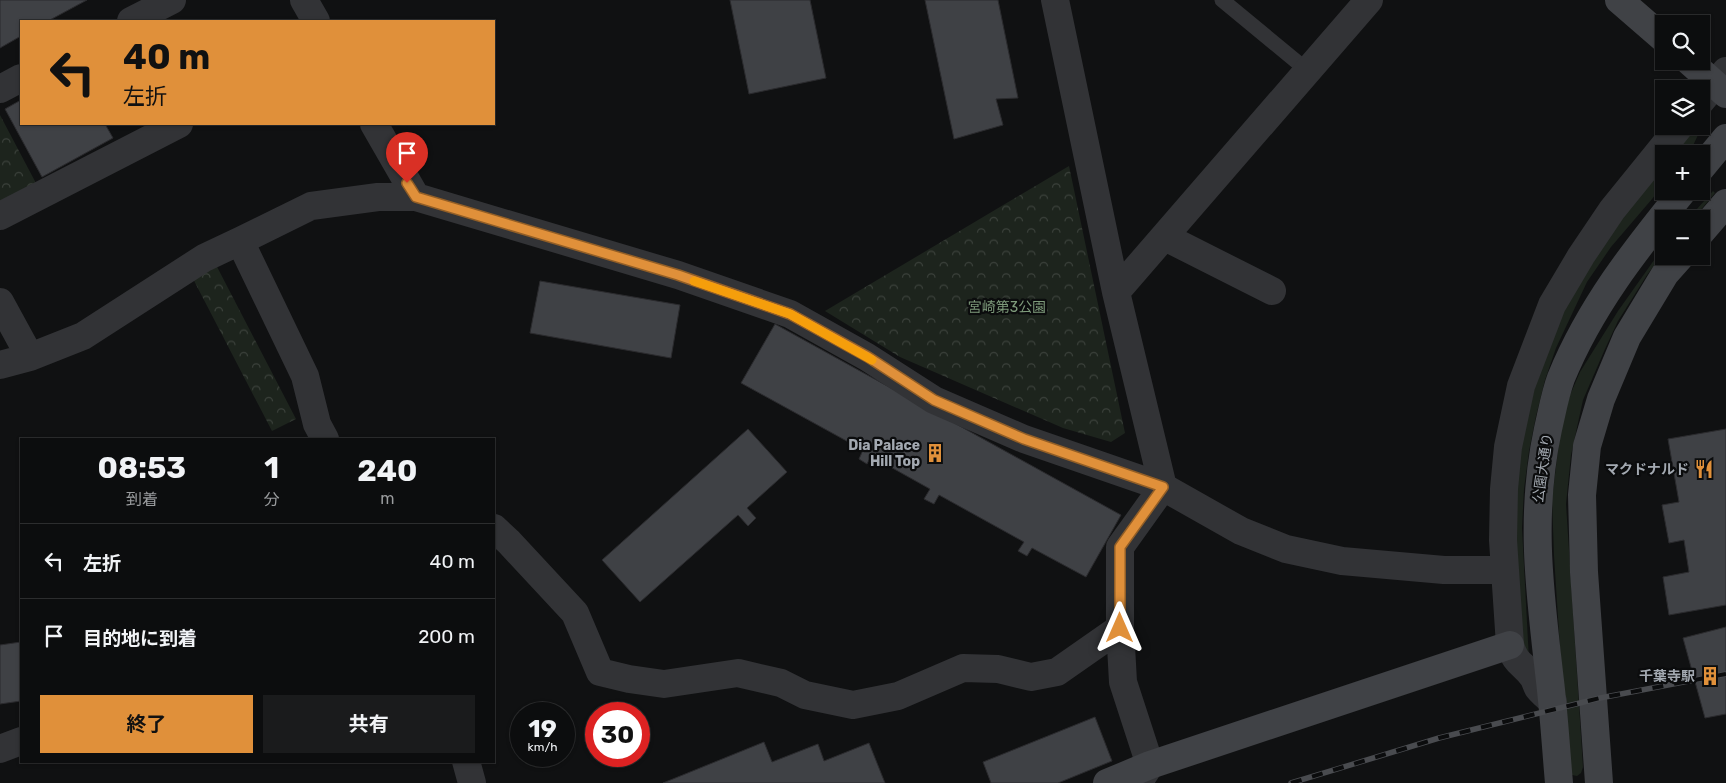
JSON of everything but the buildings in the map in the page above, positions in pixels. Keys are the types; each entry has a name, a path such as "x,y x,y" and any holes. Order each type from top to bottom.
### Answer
{"street":[{"path":"133,20 172,0"},
{"path":"304,0 315,20"},
{"path":"1055,0 1116,292 1163,487 1120,547 1120,628 1123,682 1144,774"},
{"path":"1116,292 1369,0"},
{"path":"1619,0 1655,31"},
{"path":"1699,70 1717,87"},
{"path":"0,89 20,79"},
{"path":"0,216 177,125"},
{"path":"375,125 416,197"},
{"path":"1553,702 1513,656 1510,644 1503,540 1504,489 1508,447 1521,386 1552,305 1581,256 1612,210 1673,135"},
{"path":"1710,157 1726,138"},
{"path":"0,365 30,357 83,336 204,258 311,206 378,197 416,197 678,275 790,314 868,357 934,400 1024,439 1163,487 1241,531 1286,549 1342,561 1444,570 1506,570"},
{"name":"公園大通り","path":"1559,783 1553,702 1540,597 1537,554 1538,488 1542,455 1561,379 1594,310 1618,274 1675,200"},
{"path":"1710,222 1726,203"},
{"path":"1164,237 1272,291"},
{"path":"240,241 305,376 317,424 324,438"},
{"path":"1600,783 1584,572 1582,495 1588,446 1601,399 1627,338 1645,306 1672,265"},
{"path":"0,302 30,357"},
{"path":"495,529 575,613 600,672 629,680 664,684 738,673 781,683 805,695 853,706 898,696 963,668 998,669 1030,677 1057,672 1120,628"},
{"path":"1106,783 1144,774 1510,644"},
{"path":"0,749 20,741"},
{"path":"467,763 472,783"}],"lane":[{"path":"1222,0 1308,71"}],"green space":[{"path":"0,115 38,187 0,206"},
{"path":"1689,135 1698,135 1693,145 1681,145"},
{"name":"宮崎第3公園","path":"1069,166 1125,433 1111,442 1063,428 900,357 825,311"},
{"path":"1655,177 1655,196 1611,247 1587,282 1556,348 1545,380 1529,451 1524,489 1522,528 1529,660 1522,641 1513,528 1518,459 1543,351 1585,266"},
{"path":"1713,191 1715,193 1710,199 1710,194"},
{"path":"1705,200 1709,200 1701,210 1696,210"},
{"path":"1655,259 1655,264 1618,321 1583,400 1571,455 1566,504 1583,767 1581,773 1577,776 1572,775 1568,771 1552,499 1561,426 1570,395 1580,372 1618,311"},
{"path":"214,261 296,419 272,431 190,273"}],"railway":[{"path":"1291,783 1439,738 1600,698 1726,674"}],"slow traffic":[{"path":"694,281 790,314 872,360"}],"place":[{"name":"Dia Palace Hill Top","path":"935,453"},
{"name":"マクドナルド","path":"1704,469"},
{"name":"千葉寺駅","path":"1710,676"}],"route":[{"path":"407,183 416,197 678,275 790,314 868,357 934,400 1024,439 1163,487 1120,547 1120,628"}]}
